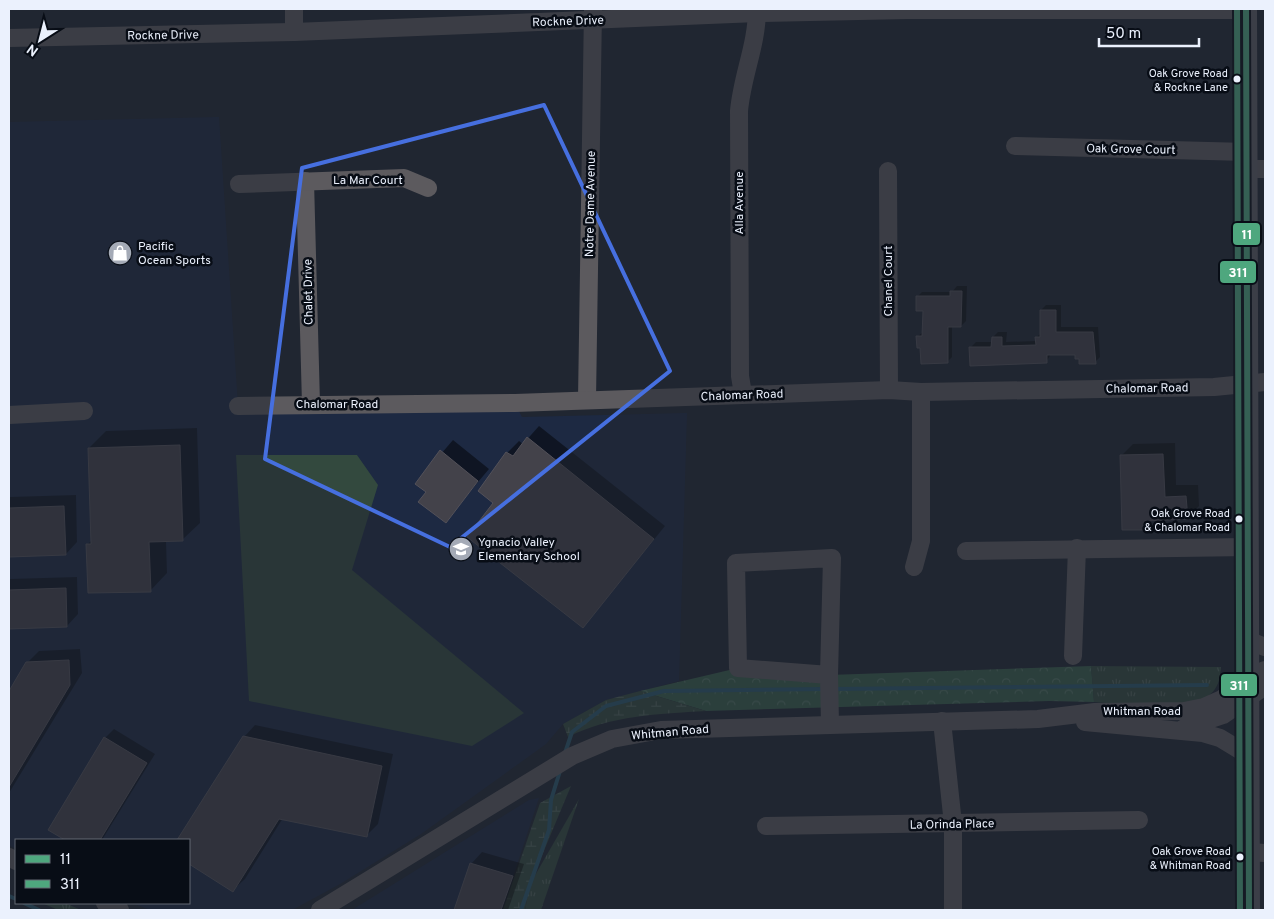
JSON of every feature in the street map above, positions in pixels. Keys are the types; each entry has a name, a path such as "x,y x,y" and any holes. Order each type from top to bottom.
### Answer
{"main road":[{"path":"1246,9 1253,163 1256,383 1248,547 1256,644 1257,683 1248,755 1257,853 1249,910"}],"street":[{"path":"294,9 294,32"},
{"name":"Rockne Drive","path":"9,38 294,32 440,17 757,11 1246,9"},
{"name":"Alla Avenue","path":"743,394 740,376 739,111 741,87 755,41 757,11"},
{"name":"Notre Dame Avenue","path":"587,400 592,15"},
{"name":"Oak Grove Court","path":"1015,146 1253,163"},
{"name":"Chanel Court","path":"888,171 889,390"},
{"name":"La Mar Court","path":"239,184 404,178 428,188"},
{"name":"Chalet Drive","path":"306,181 310,404"},
{"name":"Chalomar Road","path":"238,406 458,404 889,390 921,392 1214,387 1256,383"},
{"path":"914,567 921,540 921,392"},
{"path":"9,415 84,412"},
{"path":"966,551 1248,547"},
{"path":"1074,656 1077,548"},
{"path":"829,675 738,668 736,563 832,558 829,675 830,717"},
{"name":"Whitman Road","path":"320,910 572,756 612,739 661,730 830,717 942,722 1038,718 1095,712 1191,710 1204,707 1257,683"},
{"name":"Whitman Road","path":"1178,730 1219,717 1257,683"},
{"name":"Whitman Road","path":"1038,718 1203,732 1220,738 1248,755"},
{"path":"942,722 953,824 953,910"},
{"name":"La Orinda Place","path":"766,826 1139,820"},
{"path":"107,904 120,910"}],"highlighted area":[{"path":"544,105 670,371 450,547 265,459 302,168"}],"shaded area":[{"path":"219,117 238,406 515,403 522,417 687,413 679,681 606,700 563,724 546,744 421,834 340,884 294,909 150,910 135,904 190,904 190,839 15,839 15,848 9,845 9,122"},
{"path":"539,798 502,910 352,910 529,800"}],"green space":[{"path":"236,455 357,455 378,485 352,570 524,713 472,746 249,701"},
{"path":"1091,666 1221,667 1217,686 1206,697 1177,705 1141,706 1094,702"},
{"path":"1091,666 1094,702 1049,701 706,711 640,691 738,668 829,675"},
{"path":"640,691 706,711 618,720 601,724 568,737 563,724 606,700"},
{"path":"571,786 530,884 525,910 503,910 540,803"},
{"path":"579,799 541,910 525,910 530,884"},
{"path":"44,904 67,904 81,910 58,910"}],"building":[{"path":"950,291 962,291 961,327 948,327 948,363 921,364 920,348 917,348 916,336 922,336 923,311 916,311 916,296 950,296"},
{"path":"1040,310 1056,310 1056,332 1093,332 1096,364 1079,364 1079,359 1075,359 1075,355 1047,355 1047,363 970,366 969,347 991,347 992,337 1002,337 1002,346 1036,345 1035,337 1040,337"},
{"path":"527,437 654,539 583,628 467,537 493,503 478,491 506,452 513,456"},
{"path":"180,445 183,541 149,542 151,592 88,593 86,544 91,544 88,448"},
{"path":"440,450 478,481 446,523 418,502 426,492 415,484"},
{"path":"1163,454 1165,497 1186,496 1188,519 1144,521 1144,530 1122,530 1120,455"},
{"path":"64,506 66,555 9,557 9,508"},
{"path":"66,588 67,627 9,629 9,590"},
{"path":"69,660 70,685 9,787 9,691 26,662"},
{"path":"243,736 382,766 367,837 279,819 233,892 190,865 190,839 178,839"},
{"path":"104,737 147,763 101,839 63,839 48,830"},
{"path":"470,863 513,876 501,910 454,910"}],"waterway":[{"path":"834,689 1207,685"},
{"path":"565,753 572,732 606,706 664,691 825,689"},
{"path":"521,910 549,830 551,800 560,771"},
{"path":"9,896 15,899"},
{"path":"26,904 39,910"}],"transit line":[{"name":"311","path":"1237,9 1240,910"},
{"name":"11","path":"1246,9 1249,910"}],"place":[{"name":"Oak Grove Road & Rockne Lane","path":"1237,79"},
{"name":"Pacific Ocean Sports","path":"120,253"},
{"name":"Oak Grove Road & Chalomar Road","path":"1239,519"},
{"name":"Ygnacio Valley Elementary School","path":"461,549"},
{"name":"Oak Grove Road & Whitman Road","path":"1240,857"}]}
